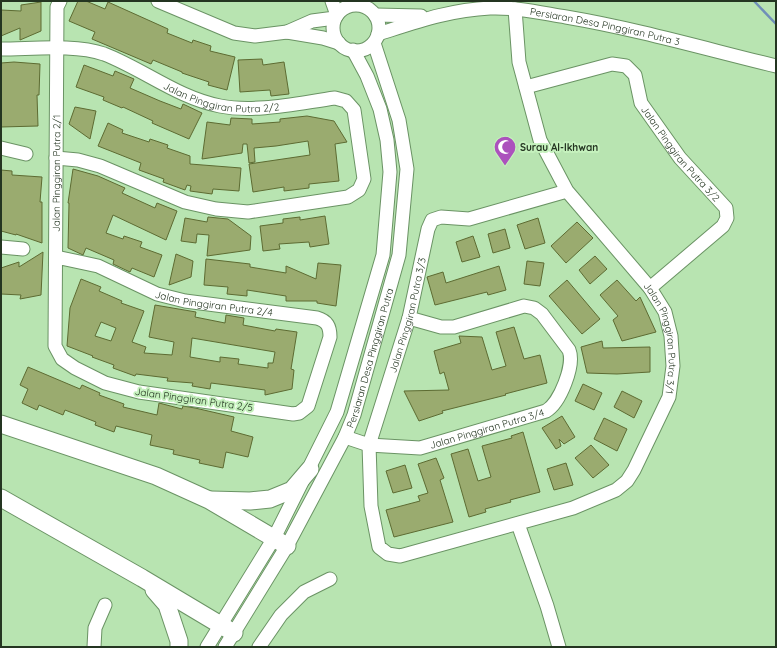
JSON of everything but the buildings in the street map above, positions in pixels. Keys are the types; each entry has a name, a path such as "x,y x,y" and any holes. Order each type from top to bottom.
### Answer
{"main road":[{"path":"1,424 156,476 209,500 280,542"},
{"path":"209,500 250,501 270,499 292,490 310,469"},
{"path":"1,498 228,629"},
{"path":"142,578 167,605 179,641 179,647"}],"street":[{"name":"Jalan Pinggiran Putra 2/1","path":"55,346 57,7 60,1"},
{"path":"158,1 234,33 256,36 287,32 312,21 336,17 342,9 355,3 370,9 375,15 379,28 376,38 364,49 353,50 345,48 339,43 333,32 336,17 332,1"},
{"name":"Persiaran Desa Pinggiran Putra 3","path":"376,38 431,17 491,8 515,9 601,23 776,66"},
{"name":"Jalan Pinggiran Putra 3/1","path":"379,547 388,554 400,556 573,508 616,490 627,481 634,470 669,397 673,366 671,336 665,312 650,288 567,191 540,140 519,62 515,9"},
{"name":"Persiaran Desa Pinggiran Putra 3","path":"375,15 431,17"},
{"path":"287,32 323,38 339,43"},
{"name":"Persiaran Desa Pinggiran Putra","path":"207,647 228,629 345,437 354,415 399,255 407,169 399,120 376,38"},
{"name":"Jalan Pinggiran Putra 2/2","path":"1,49 84,49 104,54 193,98 219,106 245,109 335,98 346,101 354,110 364,179 359,190 348,197 248,212 216,209 185,202 100,166 78,160 56,158"},
{"name":"Persiaran Desa Pinggiran Putra","path":"280,542 310,469 337,412 383,255 390,172 387,140 380,109 367,76 353,50"},
{"name":"Jalan Pinggiran Putra 3/2","path":"526,87 612,64 626,66 635,76 641,103 645,109 680,158 726,208 727,218 723,226 650,288"},
{"path":"1,148 26,154"},
{"name":"Jalan Pinggiran Putra 3/3","path":"379,547 371,506 369,444 409,318 428,229 432,220 441,217 469,219 567,191"},
{"path":"1,247 23,249"},
{"name":"Jalan Pinggiran Putra 2/4","path":"56,257 72,259 98,266 157,294 185,301 324,320 328,324 330,337 319,372"},
{"name":"Jalan Pinggiran Putra 3/4","path":"345,437 369,444 420,448 546,410 554,404 565,383 571,362 570,350 542,314 534,308 524,306 454,327 441,327 409,318"},
{"name":"Jalan Pinggiran Putra 2/5","path":"55,346 62,359 75,368 105,383 139,392 293,414 299,413 308,406 319,372"},
{"path":"518,524 560,647"},
{"path":"259,647 282,615 304,592 330,579"},
{"path":"94,647 94,628 105,605"},
{"name":"Persiaran Desa Pinggiran Putra","path":"225,647 228,629"}],"waterway":[{"path":"754,1 776,24"}],"place":[{"name":"Surau Al-Ikhwan","path":"505,166"}]}
